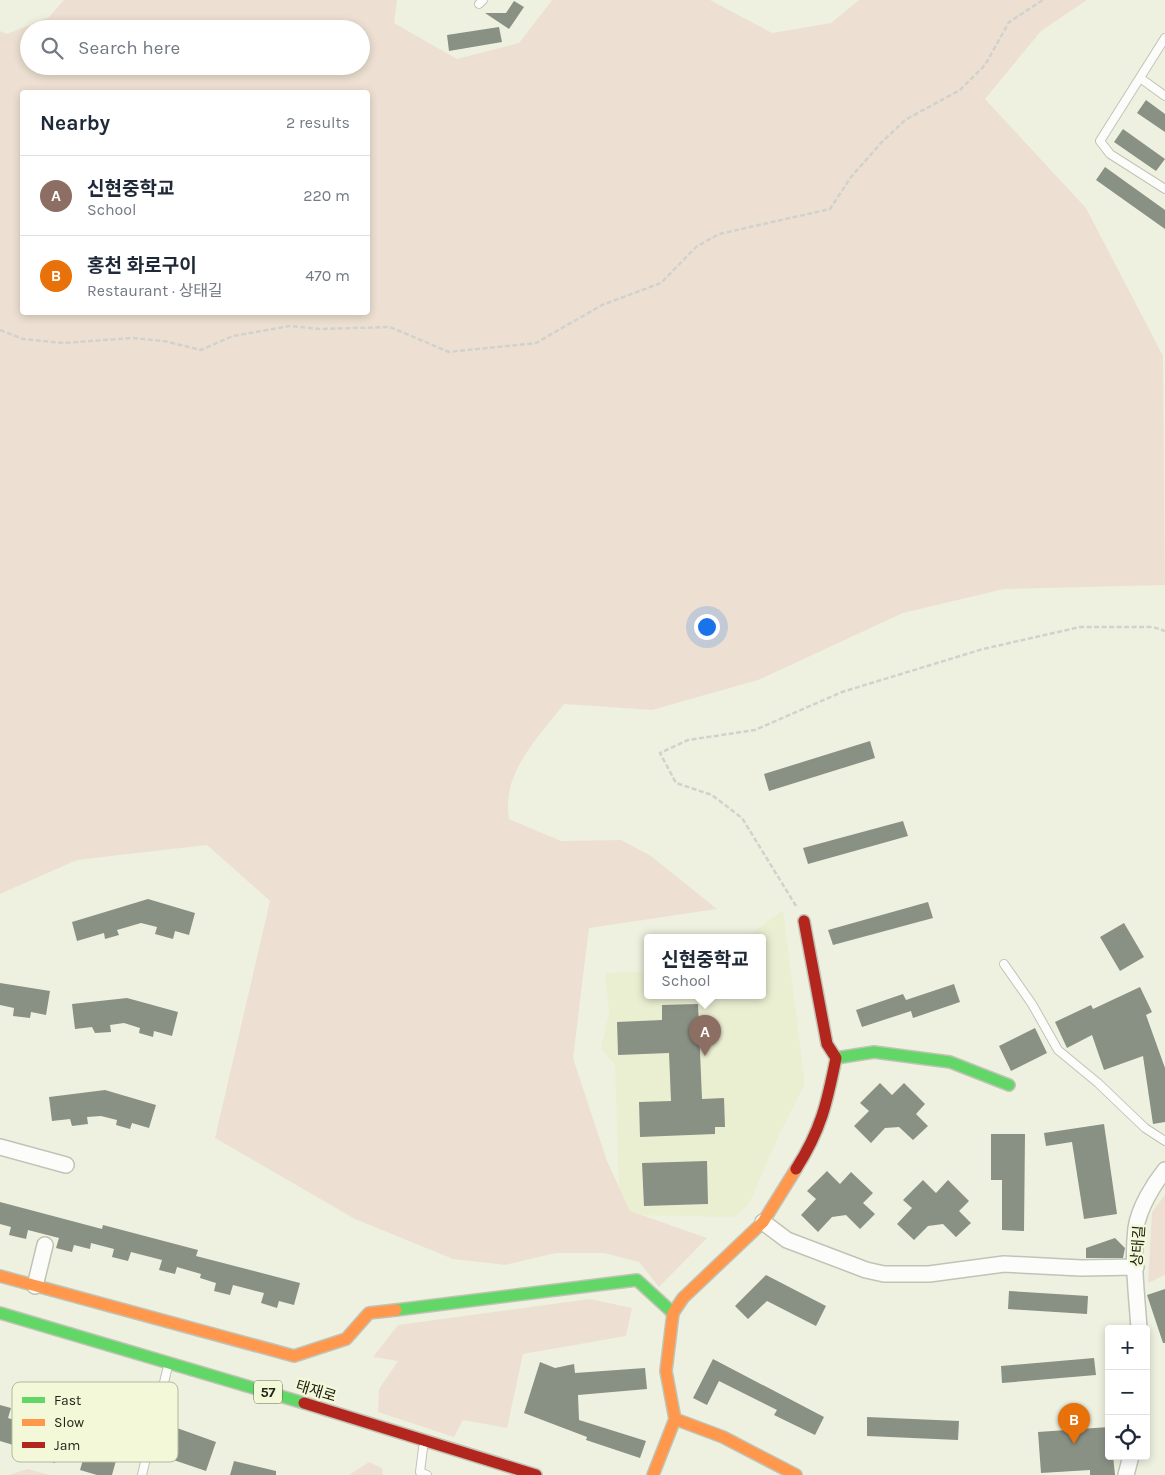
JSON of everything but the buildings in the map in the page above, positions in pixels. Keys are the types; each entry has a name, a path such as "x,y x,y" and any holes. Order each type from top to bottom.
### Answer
{"street":[{"path":"653,1475 675,1419 666,1372 673,1313 682,1298 763,1222 813,1142 826,1106 836,1058 827,1044 808,933 804,921"},
{"path":"836,1058 874,1052 950,1062 1008,1085"},
{"path":"0,1147 66,1165"},
{"name":"상태길","path":"1139,1325 1136,1227 1153,1185 1165,1170"},
{"path":"763,1222 787,1240 866,1270 884,1274 929,1274 1004,1264 1081,1268 1136,1267"},
{"path":"35,1286 45,1245"},
{"path":"0,1276 294,1356 346,1339 368,1313 637,1280 673,1313"},
{"name":"태재로","path":"0,1313 235,1382 536,1475"},
{"name":"태재로","path":"0,1321 509,1475"},
{"path":"675,1419 723,1437 796,1475"},
{"path":"1126,1475 1130,1460"}],"lane":[{"path":"1165,38 1100,141 1110,154 1165,190"},
{"path":"1140,78 1165,96"},
{"path":"1004,964 1032,1004 1058,1050 1098,1083 1145,1128 1165,1141"},
{"path":"164,1382 167,1370"},
{"path":"423,1448 420,1472 427,1475"},
{"path":"142,1475 145,1462"}],"path":[{"path":"0,330 23,338 55,342 132,338 164,341 201,350 233,336 290,326 320,329 390,327 449,352 536,343 602,305 660,283 696,247 719,234 830,209 851,177 881,143 905,120 936,105 960,90 985,65 1009,22 1043,0"},
{"path":"804,921 742,818 712,795 676,783 660,753 688,740 755,730 842,692 983,649 1080,627 1153,627 1165,631"}],"shaded area":[{"path":"64,0 397,0 394,23 457,59 519,43 552,0 710,0 772,33 831,23 859,0 1087,0 1041,31 985,99 1086,208 1163,356 1165,585 1004,589 903,613 758,680 652,710 564,704 533,743 516,771 511,786 508,802 509,819 561,841 621,840 651,856 717,909 589,928 573,1058 607,1161 630,1211 707,1238 659,1287 639,1262 604,1253 556,1253 505,1265 453,1259 355,1219 215,1138 270,901 207,845 77,860 0,894 0,31 7,34 20,29 20,75 370,75 370,20 42,20 49,17"},
{"path":"783,910 805,1084 779,1135 749,1204 734,1217 624,1215 619,1199 615,1065 601,1048 609,1012 605,973 644,971 644,999 766,999 766,934 751,934"},
{"path":"1165,1195 1165,1275 1148,1283 1152,1212"},
{"path":"590,1299 632,1308 626,1336 523,1354 507,1428 463,1420 454,1437 378,1412 379,1389 398,1361 373,1357 398,1325"},
{"path":"369,1462 382,1468 383,1475 349,1475"},
{"path":"27,1469 50,1475 9,1475"}],"traffic: fast":[{"path":"836,1058 874,1052 950,1062 1009,1085"},
{"path":"396,1310 637,1280 673,1313"},
{"path":"0,1313 304,1403"}],"traffic: slow":[{"path":"653,1475 675,1419 666,1371 673,1313 683,1298 763,1222 796,1169"},
{"path":"0,1276 294,1356 346,1339 369,1313 396,1310"},
{"path":"675,1419 723,1437 796,1475"}],"traffic: jam":[{"path":"796,1169 812,1142 822,1116 836,1058 827,1044 804,921"},
{"path":"304,1403 536,1475"}],"place":[{"name":"신현중학교","path":"705,1056"},
{"name":"홍천 화로구이","path":"1074,1444"}]}
